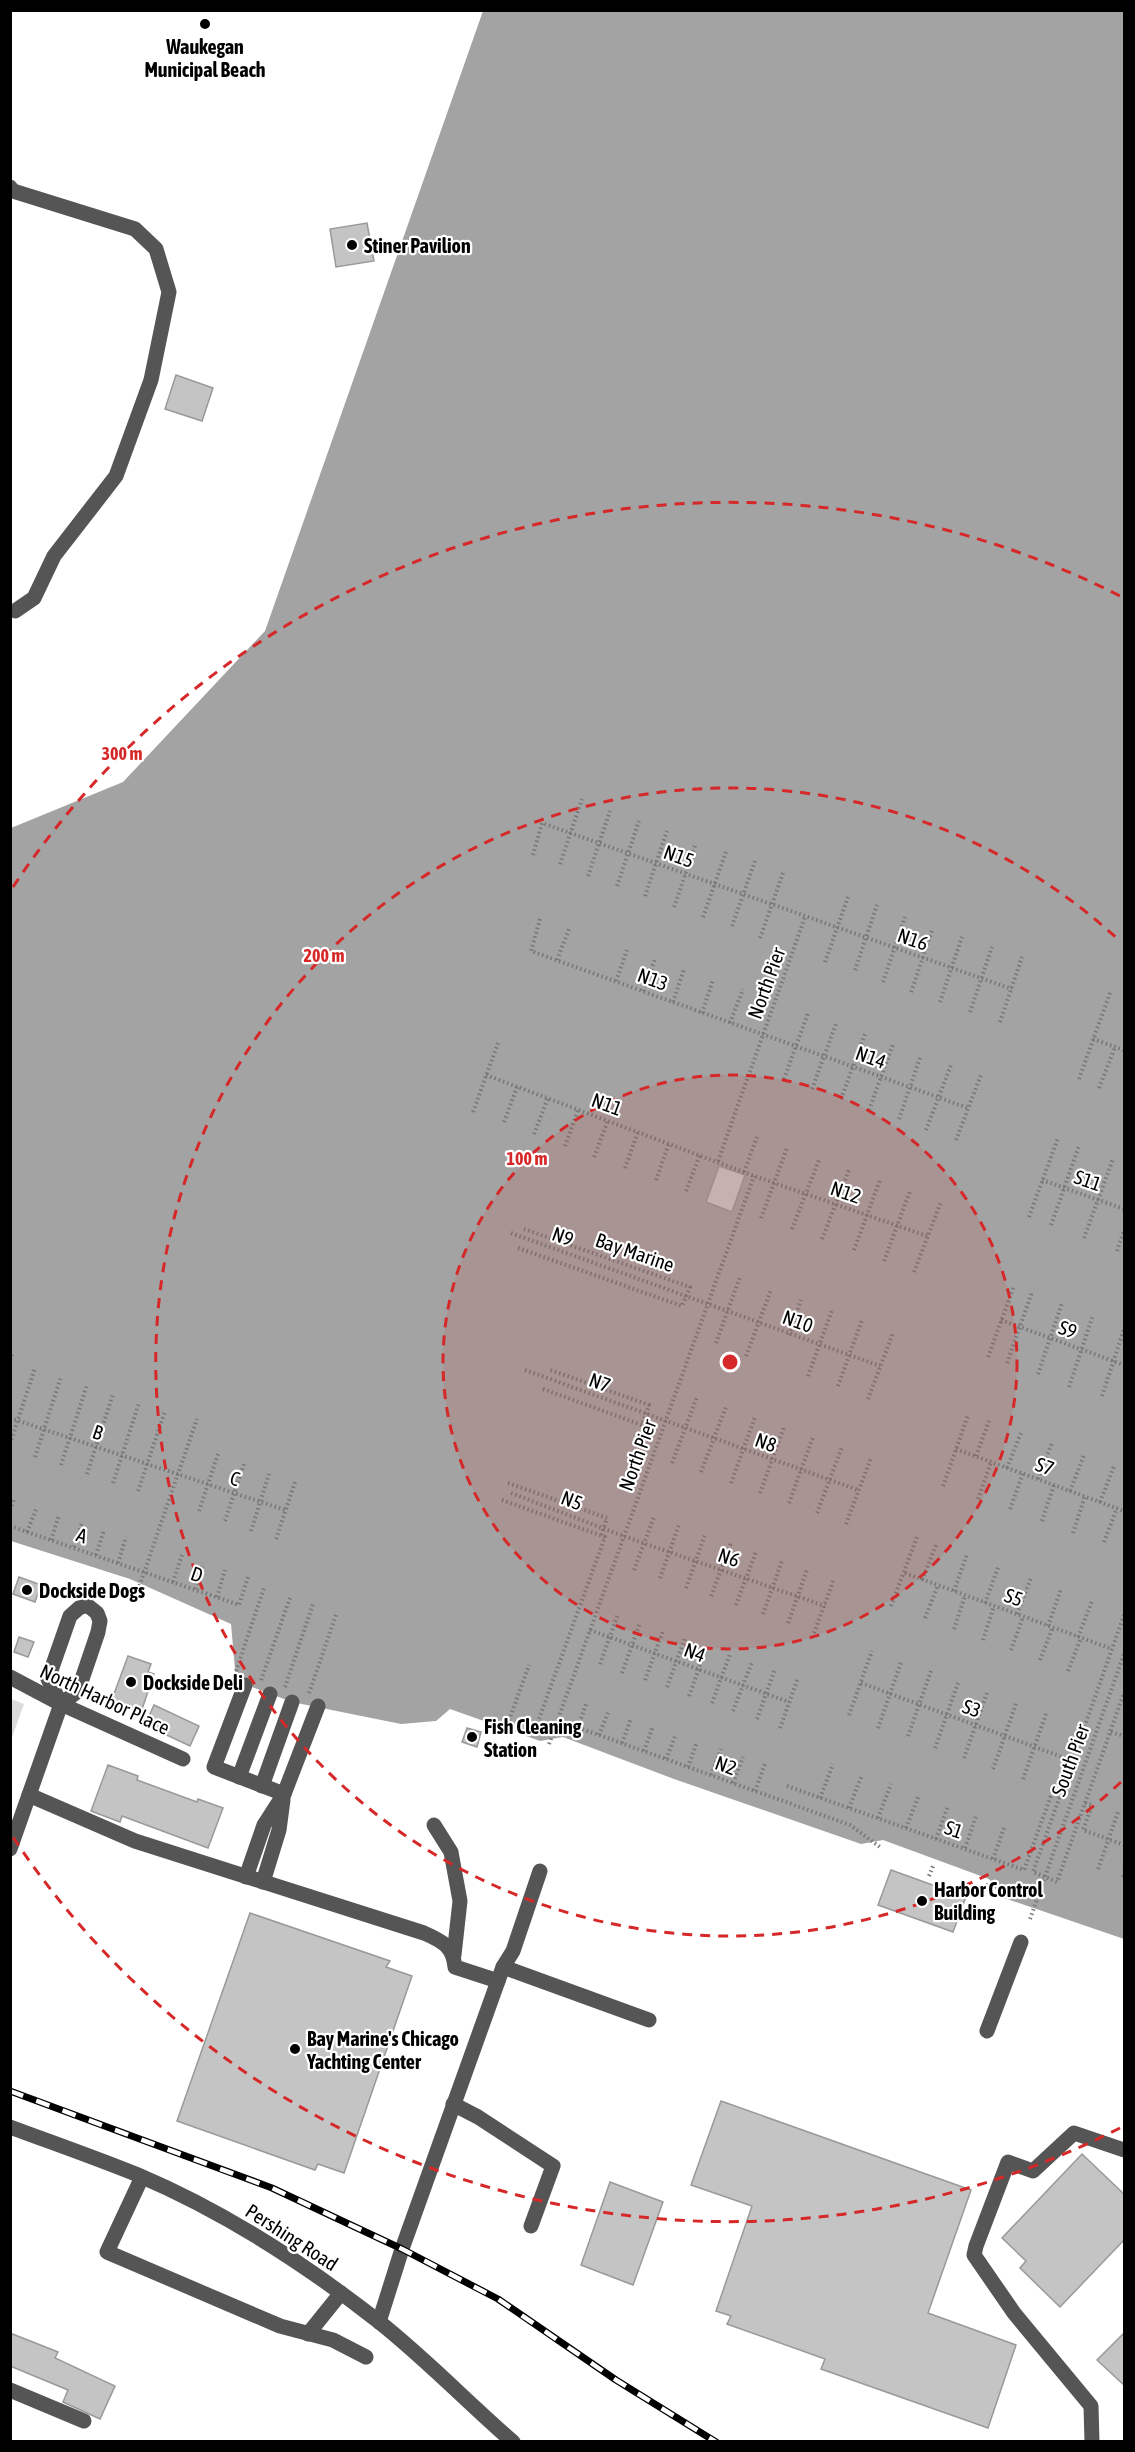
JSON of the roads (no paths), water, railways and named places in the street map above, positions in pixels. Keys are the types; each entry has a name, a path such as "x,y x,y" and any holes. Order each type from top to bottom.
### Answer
{"street":[{"path":"10,187 13,191 135,229 156,249 169,292 151,380 116,476 54,556 34,598 15,611"},
{"path":"11,1847 61,1704 78,1691 98,1632 100,1621 97,1613 87,1605 79,1608 70,1616 48,1679 61,1704"},
{"name":"North Harbor Place","path":"10,1677 61,1704 183,1758"},
{"path":"239,1777 282,1696"},
{"path":"282,1696 214,1767 284,1794"},
{"path":"262,1786 282,1696"},
{"path":"263,1882 279,1830 284,1794 282,1696"},
{"path":"246,1877 264,1825 284,1794"},
{"path":"29,1795 135,1841 424,1933 446,1943 454,1955"},
{"path":"434,1825 451,1852 460,1901 454,1955 455,1967 501,1974 649,2020"},
{"path":"379,2322 453,2104 501,1974 513,1951 540,1871 525,1890 501,1952 501,1974"},
{"path":"987,2031 1020,1942"},
{"path":"453,2104 478,2117 553,2166 531,2226"},
{"name":"Pershing Road","path":"10,2127 142,2177 237,2225 379,2322 424,2359 513,2442"},
{"path":"1092,2442 1091,2406 1014,2313 974,2255 1008,2162 1033,2170 1074,2133 1125,2150"},
{"path":"142,2177 107,2252 280,2326 333,2340 366,2357"},
{"path":"308,2334 341,2294"},
{"path":"10,2390 84,2421"}],"railway":[{"path":"10,2091 272,2188 402,2249 498,2299 616,2380 716,2442"}],"place":[{"name":"Waukegan Municipal Beach","path":"205,24"},
{"name":"Stiner Pavilion","path":"352,245"},
{"name":"Dockside Dogs","path":"27,1590"},
{"name":"Dockside Deli","path":"131,1682"},
{"name":"Fish Cleaning Station","path":"472,1737"},
{"name":"Harbor Control Building","path":"922,1901"},
{"name":"Bay Marine's Chicago Yachting Center","path":"295,2049"}]}
